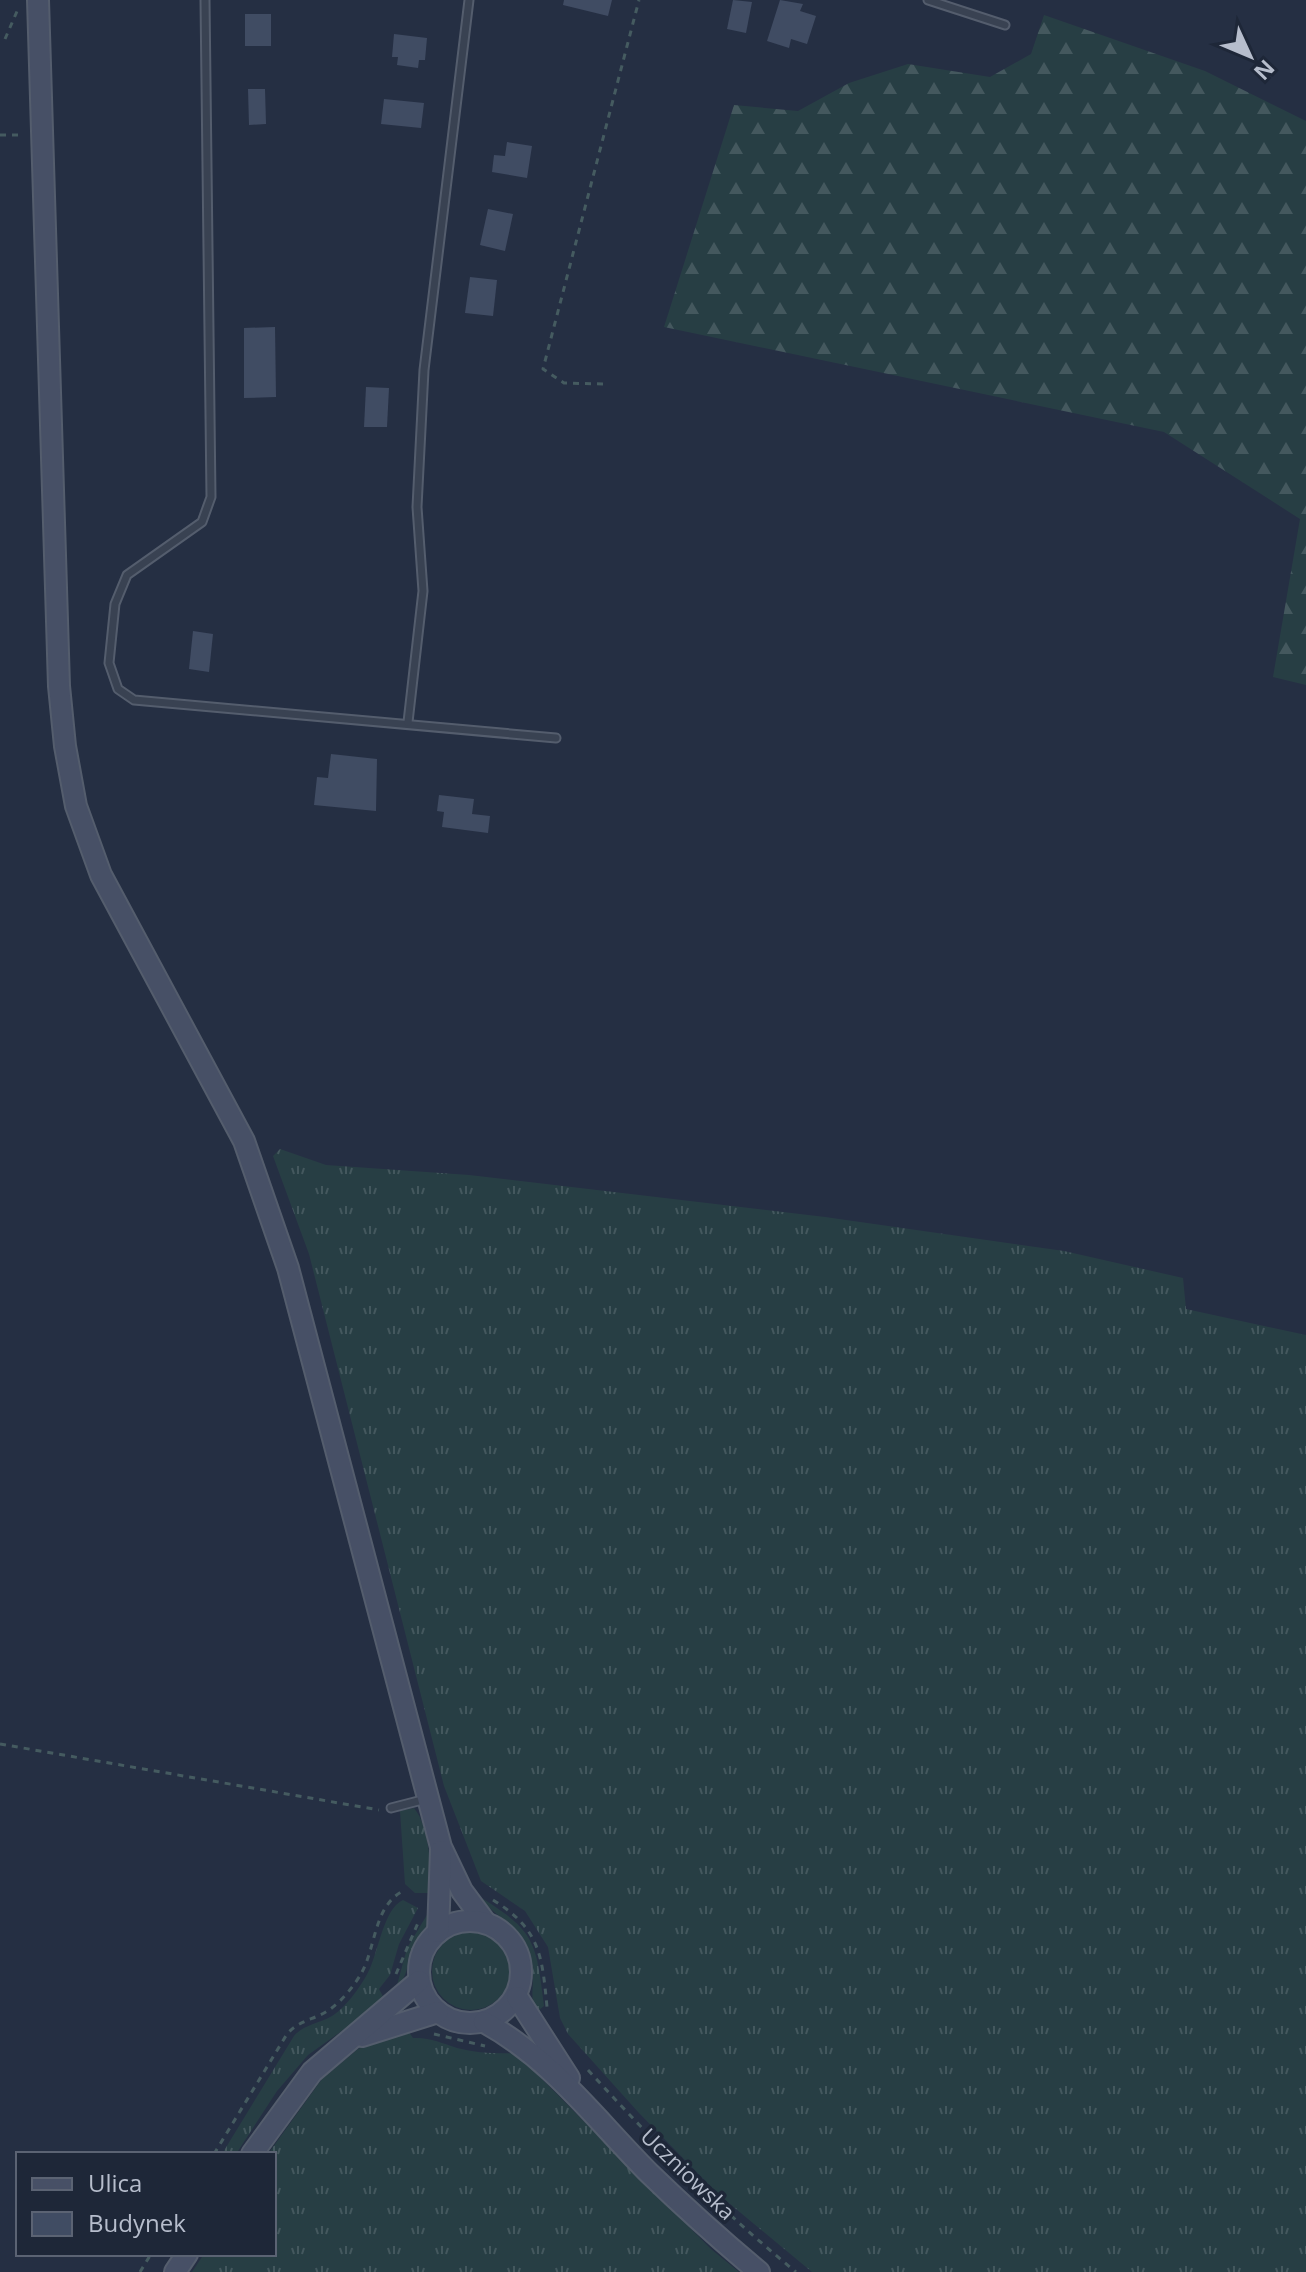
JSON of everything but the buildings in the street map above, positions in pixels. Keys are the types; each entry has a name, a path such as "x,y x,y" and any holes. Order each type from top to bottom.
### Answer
{"main road":[{"path":"38,0 59,686 76,806 101,875 244,1141 261,1183 288,1268 441,1847 462,1891 485,1922 508,1938 516,1953 521,1973 517,1997 495,2018 471,2024 438,2012 425,1998 419,1981 421,1957 438,1932 453,1923 485,1922"},
{"path":"438,1932 441,1847"},
{"path":"253,2152 299,2087 343,2043 419,1981"},
{"name":"Uczniowska","path":"517,1997 588,2105"},
{"path":"343,2043 438,2012"},
{"name":"Uczniowska","path":"484,2022 516,2040 588,2105 649,2173 759,2272"}],"lane":[{"path":"205,0 211,497 202,522 127,575 115,604 109,663 118,689 134,700 408,722 556,738"},
{"path":"408,722 423,591 417,507 424,370 469,0"},
{"path":"928,0 1005,25"},
{"path":"391,1808 426,1799"}],"path":[{"path":"603,384 564,383 543,369 639,0"},
{"path":"5,39 18,12"},
{"path":"0,135 42,136"},
{"path":"0,1744 376,1810 391,1808"},
{"path":"462,1891 475,1888 509,1910 538,1944 548,2013 533,2025"},
{"path":"215,2152 287,2034 297,2023 328,2011 362,1972 381,1917 392,1897 403,1891"},
{"path":"395,2002 387,1990 420,1920"},
{"path":"406,2020 414,2031 425,2031 478,2046 505,2048 516,2040"},
{"path":"585,2067 688,2178 796,2272"}],"green space":[{"path":"1044,15 1205,71 1306,121 1306,685 1273,677 1300,519 1164,432 664,327 734,105 798,111 849,83 908,64 990,77 1031,54"},
{"path":"280,1149 326,1165 469,1175 825,1217 1064,1251 1183,1278 1186,1309 1306,1335 1306,2272 812,2272 718,2194 639,2113 568,2034 560,2018 548,1947 525,1911 481,1881 444,1786 309,1254 273,1156"},
{"path":"414,1808 427,1837 431,1893 415,1893 405,1884 400,1811"},
{"path":"475,1894 510,1917 529,1938 538,1965 544,2006 535,2013 532,1965 527,1947 515,1930"},
{"path":"403,1900 418,1908 399,1944 390,1975 379,1989 385,2000 308,2055 277,2091 237,2152 223,2152 294,2036 337,2013 359,1988 370,1970 385,1924 396,1905"},
{"path":"433,1905 430,1920 414,1947 404,1978 396,1989 407,1948"},
{"path":"463,1932 479,1932 493,1938 504,1949 510,1971 504,1993 493,2004 479,2010 463,2010 449,2004 438,1993 432,1979 432,1963 438,1949 449,1938"},
{"path":"406,2028 413,2038 430,2039 457,2048 486,2053 516,2053 711,2249 739,2272 192,2272 203,2256 276,2256 276,2152 269,2152 322,2079 358,2049"}]}
